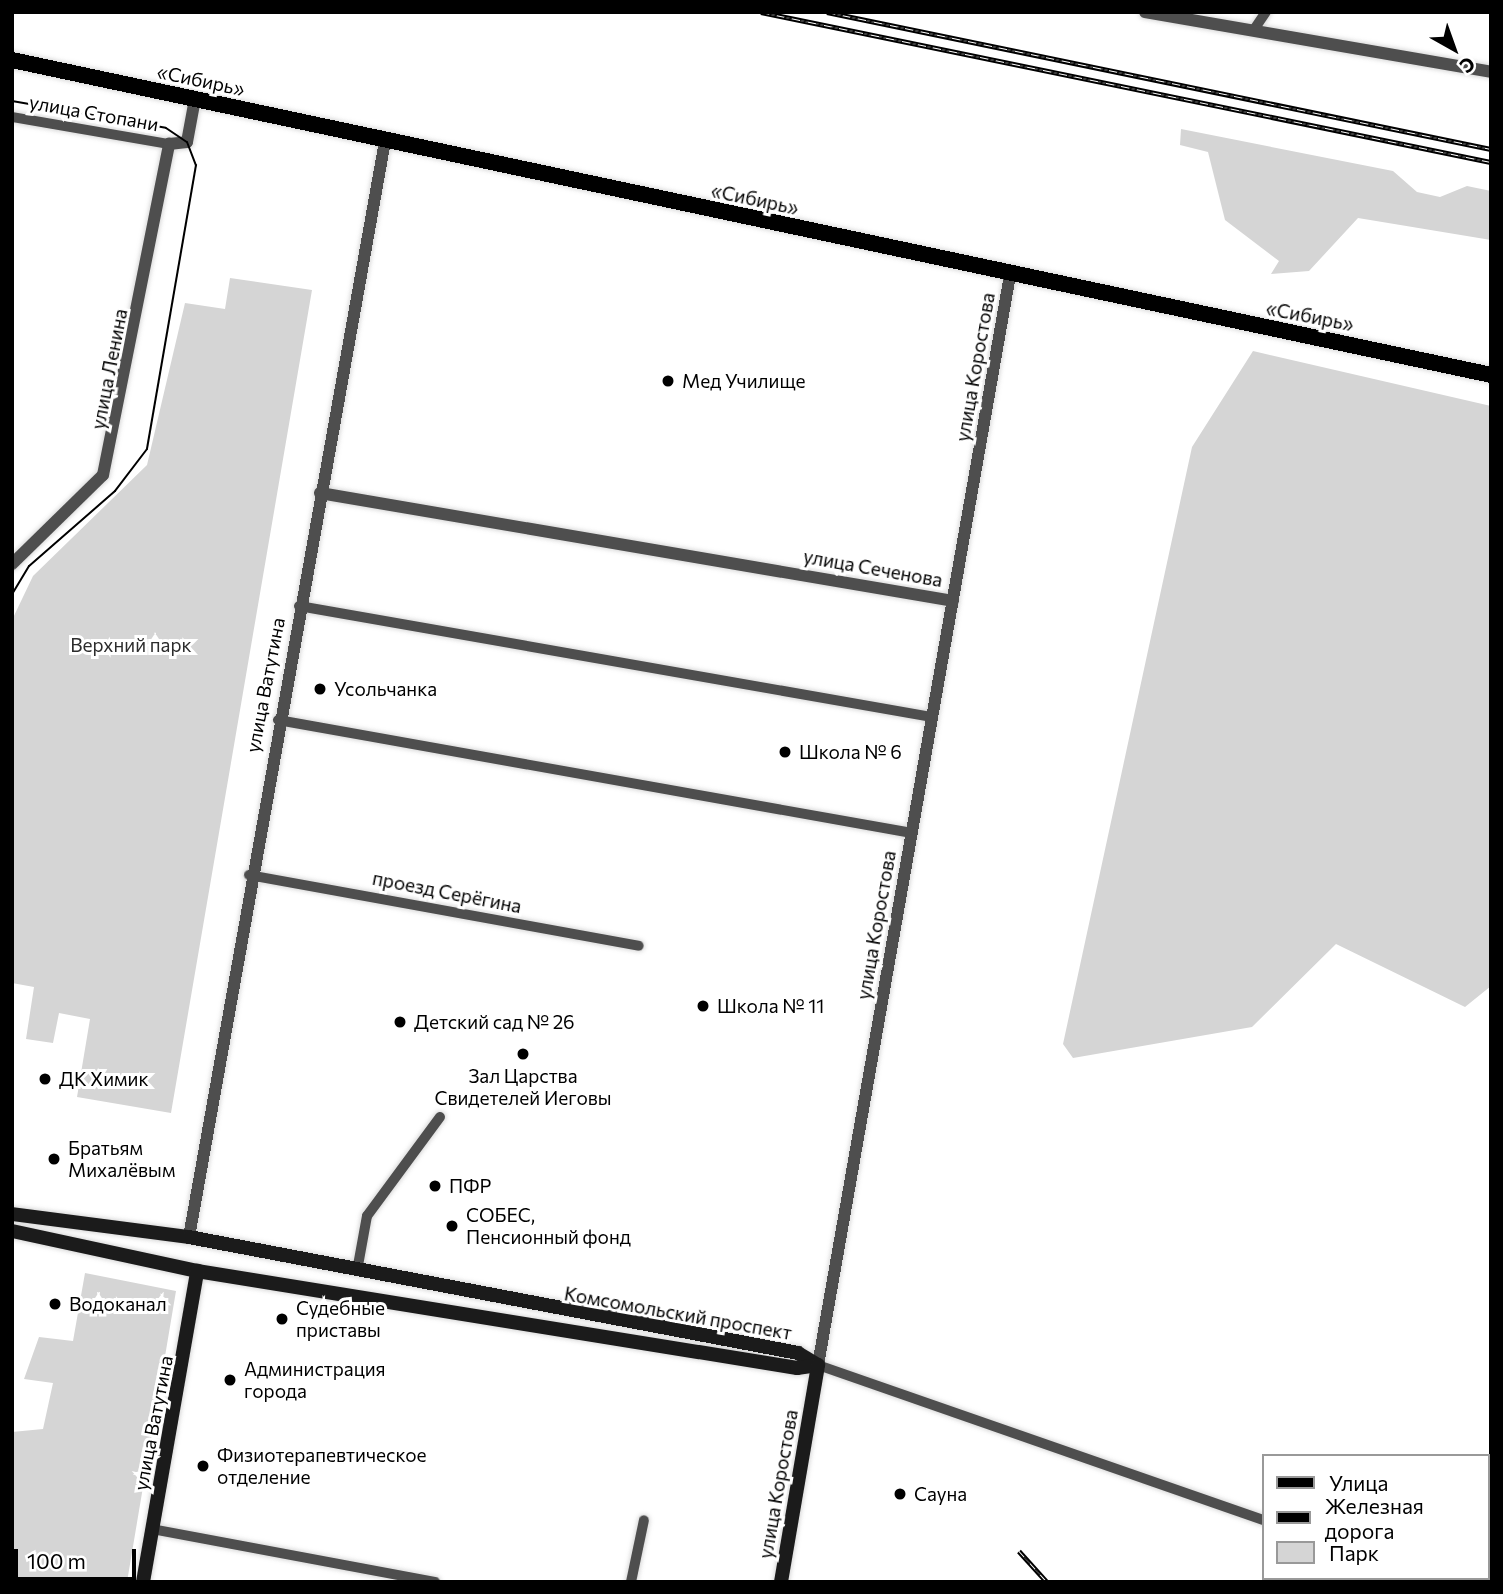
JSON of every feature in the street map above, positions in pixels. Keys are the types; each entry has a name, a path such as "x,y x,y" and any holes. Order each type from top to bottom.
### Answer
{"main road":[{"name":"«Сибирь»","path":"12,60 1010,275 1491,374"},
{"name":"Комсомольский проспект","path":"12,1214 130,1227 189,1237 798,1353 818,1365"},
{"path":"126,1255 117,1243 130,1227"},
{"name":"Комсомольский проспект","path":"12,1231 197,1271 797,1368 818,1365"},
{"path":"246,1278 264,1263 253,1250"},
{"name":"улица Ватутина","path":"143,1582 197,1271"},
{"name":"улица Коростова","path":"781,1582 818,1365"}],"street":[{"path":"1145,12 1491,72"},
{"path":"1254,31 1266,12"},
{"path":"169,144 187,142 195,99"},
{"name":"улица Стопани","path":"12,117 169,144"},
{"name":"улица Ватутина","path":"189,1237 248,875 385,141"},
{"name":"улица Ленина","path":"15,558 103,475 169,144"},
{"name":"улица Коростова","path":"818,1365 1010,275"},
{"name":"улица Сеченова","path":"320,493 953,601"},
{"path":"299,606 932,717"},
{"path":"278,720 912,834"},
{"name":"проезд Серёгина","path":"248,875 639,946"},
{"path":"357,1270 367,1216 440,1117"},
{"path":"818,1365 1262,1520"},
{"path":"631,1582 644,1520"},
{"path":"152,1528 435,1582"}],"green space":[{"path":"1181,129 1393,171 1417,192 1440,197 1467,186 1491,191 1491,240 1358,218 1309,271 1271,274 1279,261 1225,220 1208,152 1180,145"},
{"name":"Верхний парк","path":"230,278 312,290 171,1113 77,1097 90,1019 59,1013 53,1043 26,1039 34,987 12,983 12,620 33,576 147,465 185,303 225,309"},
{"path":"1253,351 1491,406 1491,986 1465,1007 1336,944 1252,1027 1073,1058 1063,1044 1192,447"},
{"path":"85,1273 176,1291 127,1582 12,1582 12,1432 43,1429 53,1383 24,1379 39,1337 73,1341"}],"tram line":[{"path":"12,101 166,128 187,142 196,165 147,449 115,491 29,566 12,594"}],"railway":[{"path":"761,12 1491,162"},
{"path":"827,12 1491,149"},
{"path":"1019,1551 1047,1582"}],"place":[{"name":"Мед Училище","path":"668,381"},
{"name":"Усольчанка","path":"320,689"},
{"name":"Школа № 6","path":"785,752"},
{"name":"Школа № 11","path":"703,1006"},
{"name":"Детский сад № 26","path":"400,1022"},
{"name":"Зал Царства Свидетелей Иеговы","path":"523,1054"},
{"name":"ДК Химик","path":"45,1079"},
{"name":"Братьям Михалёвым","path":"54,1159"},
{"name":"ПФР","path":"435,1186"},
{"name":"СОБЕС, Пенсионный фонд","path":"452,1226"},
{"name":"Водоканал","path":"55,1304"},
{"name":"Судебные приставы","path":"282,1319"},
{"name":"Администрация города","path":"230,1380"},
{"name":"Физиотерапевтическое отделение","path":"203,1466"},
{"name":"Сауна","path":"900,1494"}]}
